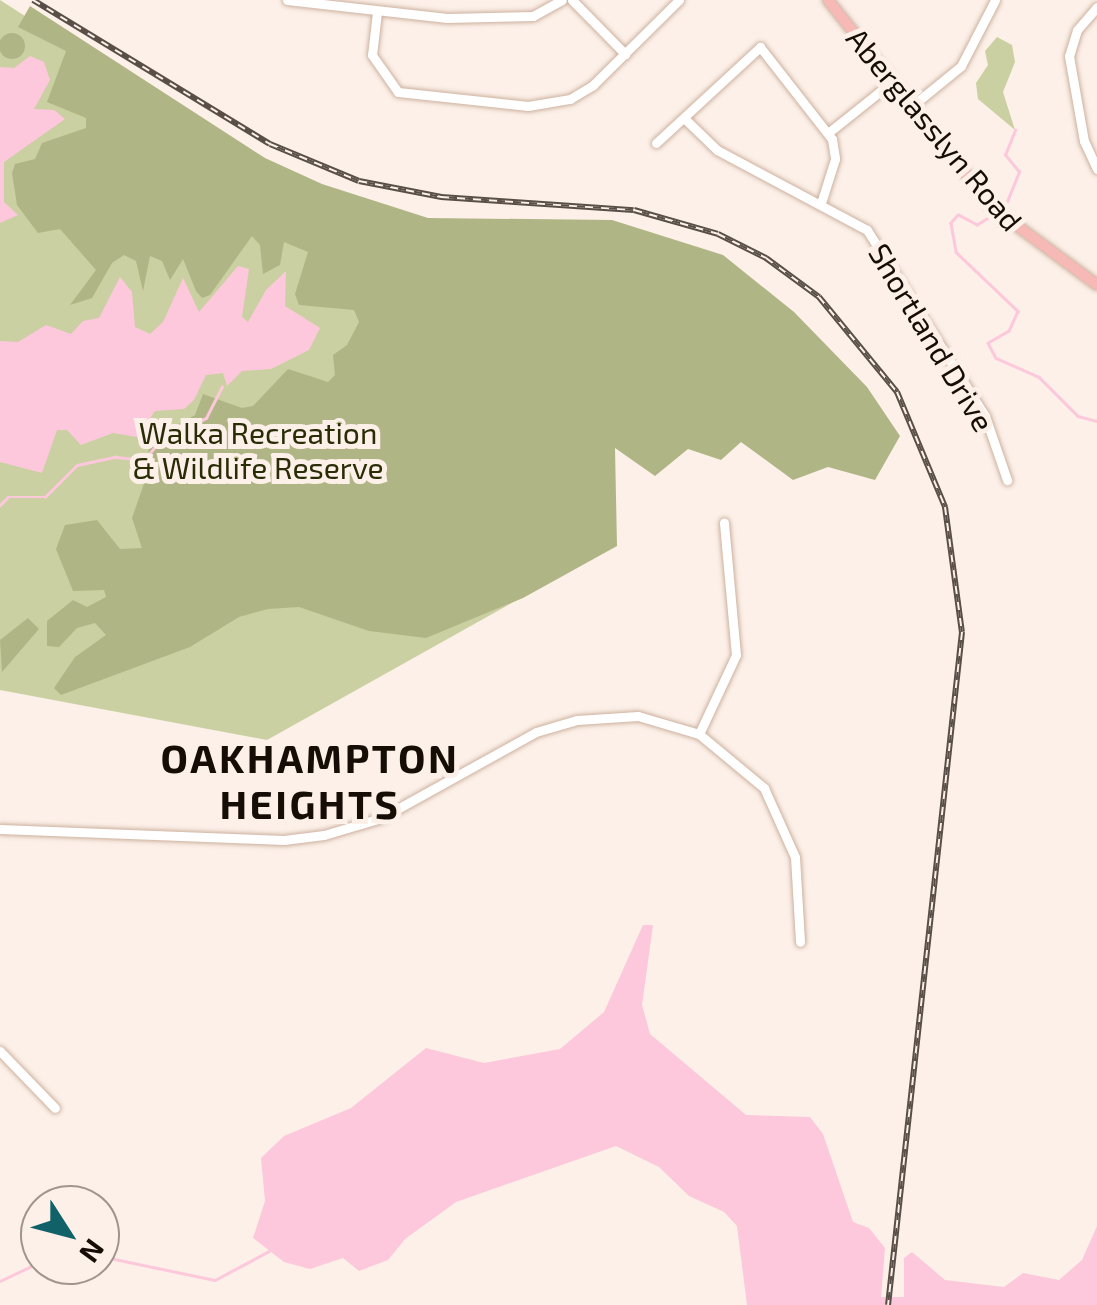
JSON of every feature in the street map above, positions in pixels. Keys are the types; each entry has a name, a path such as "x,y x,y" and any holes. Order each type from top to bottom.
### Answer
{"main road":[{"name":"Aberglasslyn Road","path":"828,0 993,208 1097,285"}],"street":[{"path":"287,0 376,12 520,18 562,0"},
{"path":"403,14 404,0"},
{"path":"572,0 625,54"},
{"path":"376,12 370,34 377,70 398,92 421,99 528,106 570,99 625,54 679,0"},
{"path":"912,106 961,66 994,0"},
{"path":"1097,7 1078,30 1069,56 1084,141 1097,169"},
{"path":"656,143 760,47 828,133 835,158 822,200"},
{"path":"828,133 892,82"},
{"name":"Shortland Drive","path":"684,118 717,150 822,200 878,242 985,416 1007,480"},
{"path":"698,734 736,654 724,522"},
{"path":"0,829 304,838 381,818 498,750 577,720 638,716 698,734 739,761 779,812 795,857 800,942"},
{"path":"0,1051 55,1108"}],"green space":[{"name":"Walka Recreation & Wildlife Reserve","path":"0,0 286,184 601,553 267,740 0,690"},
{"name":"Walka Recreation & Wildlife Reserve","path":"30,6 265,158 322,184 428,218 612,220 723,255 794,312 867,387 900,436 875,480 828,467 793,480 741,442 721,460 688,449 655,476 615,448 617,546 523,598 426,638 369,631 299,607 268,609 239,617 190,647 61,695 54,688 75,657 106,635 95,623 77,628 59,647 47,646 47,621 73,600 87,607 106,597 104,590 73,591 56,549 65,525 97,520 120,549 142,548 132,518 148,472 149,440 195,415 203,394 242,408 253,406 288,369 328,382 335,375 333,355 347,345 359,322 354,310 299,305 295,294 308,252 284,242 280,265 263,274 260,245 252,236 210,295 202,298 196,291 183,259 170,280 162,261 150,256 143,291 136,261 124,255 112,263 92,298 70,305 96,270 60,229 38,233 17,205 12,173 15,164 35,159 42,143 86,128 86,118 47,102 66,51 18,27"},
{"path":"12,33 22,36 22,56 12,59 2,56 -1,46 2,36"},
{"path":"997,37 1012,45 1015,62 1003,92 1015,130 978,99 976,83 988,65 985,51"},
{"path":"28,618 39,629 2,672 0,640"}],"shaded area":[{"path":"30,56 44,62 50,80 34,109 54,110 65,119 4,162 4,202 18,215 0,223 0,67 14,68"},
{"path":"238,266 249,269 242,317 248,322 266,290 286,271 285,306 320,328 309,350 271,369 242,371 227,386 223,373 206,375 194,400 184,409 155,411 137,437 113,433 81,445 67,430 57,430 42,473 0,462 0,341 18,342 46,325 71,334 83,321 99,318 120,277 132,292 135,327 150,334 163,322 183,278 199,312"},
{"path":"643,925 653,925 642,1005 650,1034 746,1115 810,1117 823,1134 853,1222 869,1228 885,1248 881,1297 904,1297 904,1258 912,1252 945,1280 1004,1287 1023,1273 1059,1280 1082,1260 1097,1226 1097,1305 747,1305 737,1226 724,1212 689,1196 659,1167 616,1146 456,1202 405,1239 388,1260 359,1271 343,1258 310,1269 284,1262 253,1238 265,1201 261,1158 284,1136 351,1108 426,1048 484,1063 560,1049 604,1012"}],"waterway":[{"path":"1006,204 1019,172 1005,155 1015,130"},
{"path":"990,217 977,225 958,215 951,223 956,252 1018,311 1009,331 988,343 996,358 1039,377 1078,416 1097,421"},
{"path":"0,505 8,497 45,497 77,465 116,457 144,460 159,442 206,418 222,387"},
{"path":"120,1260 215,1280 269,1251"},
{"path":"0,1281 20,1272"}],"railway":[{"path":"33,0 270,144 359,181 441,197 634,210 718,234 766,258 819,297 897,392 945,507 962,632 888,1305"}],"district":[{"name":"OAKHAMPTON HEIGHTS","path":"310,780"}]}
